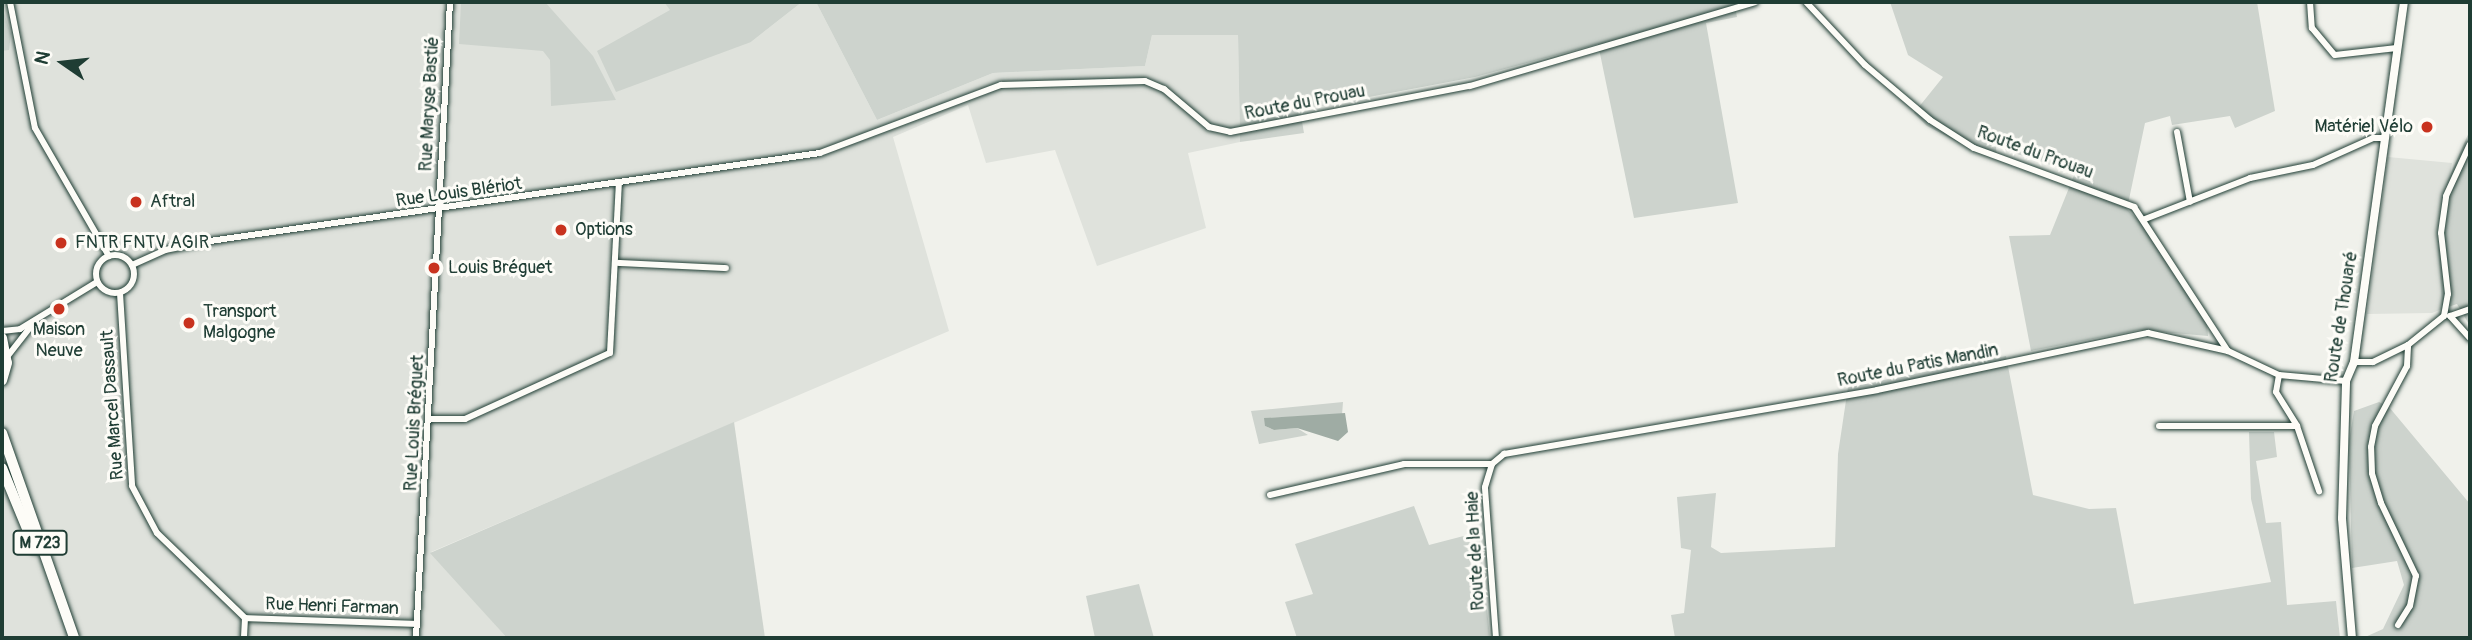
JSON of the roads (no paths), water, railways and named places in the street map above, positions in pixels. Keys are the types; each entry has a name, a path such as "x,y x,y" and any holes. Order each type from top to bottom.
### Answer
{"main road":[{"path":"2,338 7,357 2,380"},
{"name":"M 723","path":"2,433 73,636"},
{"name":"M 723","path":"2,468 73,636"}],"street":[{"path":"10,2 35,128 108,256"},
{"name":"Rue Maryse Bastié","path":"439,209 450,2"},
{"name":"Route du Prouau","path":"793,159 820,153 984,90 1023,82 1145,82 1164,89 1209,127 1230,132 1470,86 1755,2"},
{"name":"Route du Prouau","path":"1806,2 1865,65 1930,120 1974,148 2120,200 2145,219 2228,351"},
{"path":"2310,2 2312,28 2335,55 2397,48"},
{"name":"Route de Thouaré","path":"2352,638 2342,518 2346,381 2354,362 2404,2"},
{"path":"2177,132 2190,202"},
{"path":"2145,219 2250,178 2312,165 2373,138 2383,138"},
{"path":"2470,144 2446,196 2441,233 2448,294 2447,316 2470,338"},
{"name":"Rue Louis Blériot","path":"131,265 165,250 210,242 793,159"},
{"path":"430,419 465,419 607,357 614,340 619,184"},
{"name":"Rue Louis Bréguet","path":"416,638 430,419 439,209"},
{"path":"108,256 124,258 131,265 132,282 120,293 104,290 97,282 97,266 108,256"},
{"path":"618,262 726,268"},
{"path":"2,331 14,331 38,319 97,282"},
{"name":"Rue Marcel Dassault","path":"120,293 132,486 142,512 157,533 245,618"},
{"path":"2354,362 2373,362 2408,345 2447,316 2470,309"},
{"path":"7,357 18,338 38,319"},
{"name":"Route du Patis Mandin","path":"1492,464 1504,454 1877,390 2148,333 2228,351 2279,375 2346,381"},
{"path":"2398,625 2410,606 2416,576 2381,503 2372,473 2371,447 2375,426 2407,366 2408,345"},
{"path":"2279,375 2276,391 2297,426 2319,491"},
{"path":"2159,426 2297,426"},
{"path":"1270,495 1404,464 1492,464"},
{"name":"Route de la Haie","path":"1492,464 1485,487 1496,638"},
{"path":"244,638 245,618"},
{"name":"Rue Henri Farman","path":"245,618 416,624"}],"place":[{"name":"Matériel Vélo","path":"2427,127"},
{"name":"Aftral","path":"136,202"},
{"name":"Options","path":"561,230"},
{"name":"FNTR FNTV AGIR","path":"61,243"},
{"name":"Louis Bréguet","path":"434,268"},
{"name":"Maison Neuve","path":"59,309"},
{"name":"Transport Malgogne","path":"189,323"}]}
